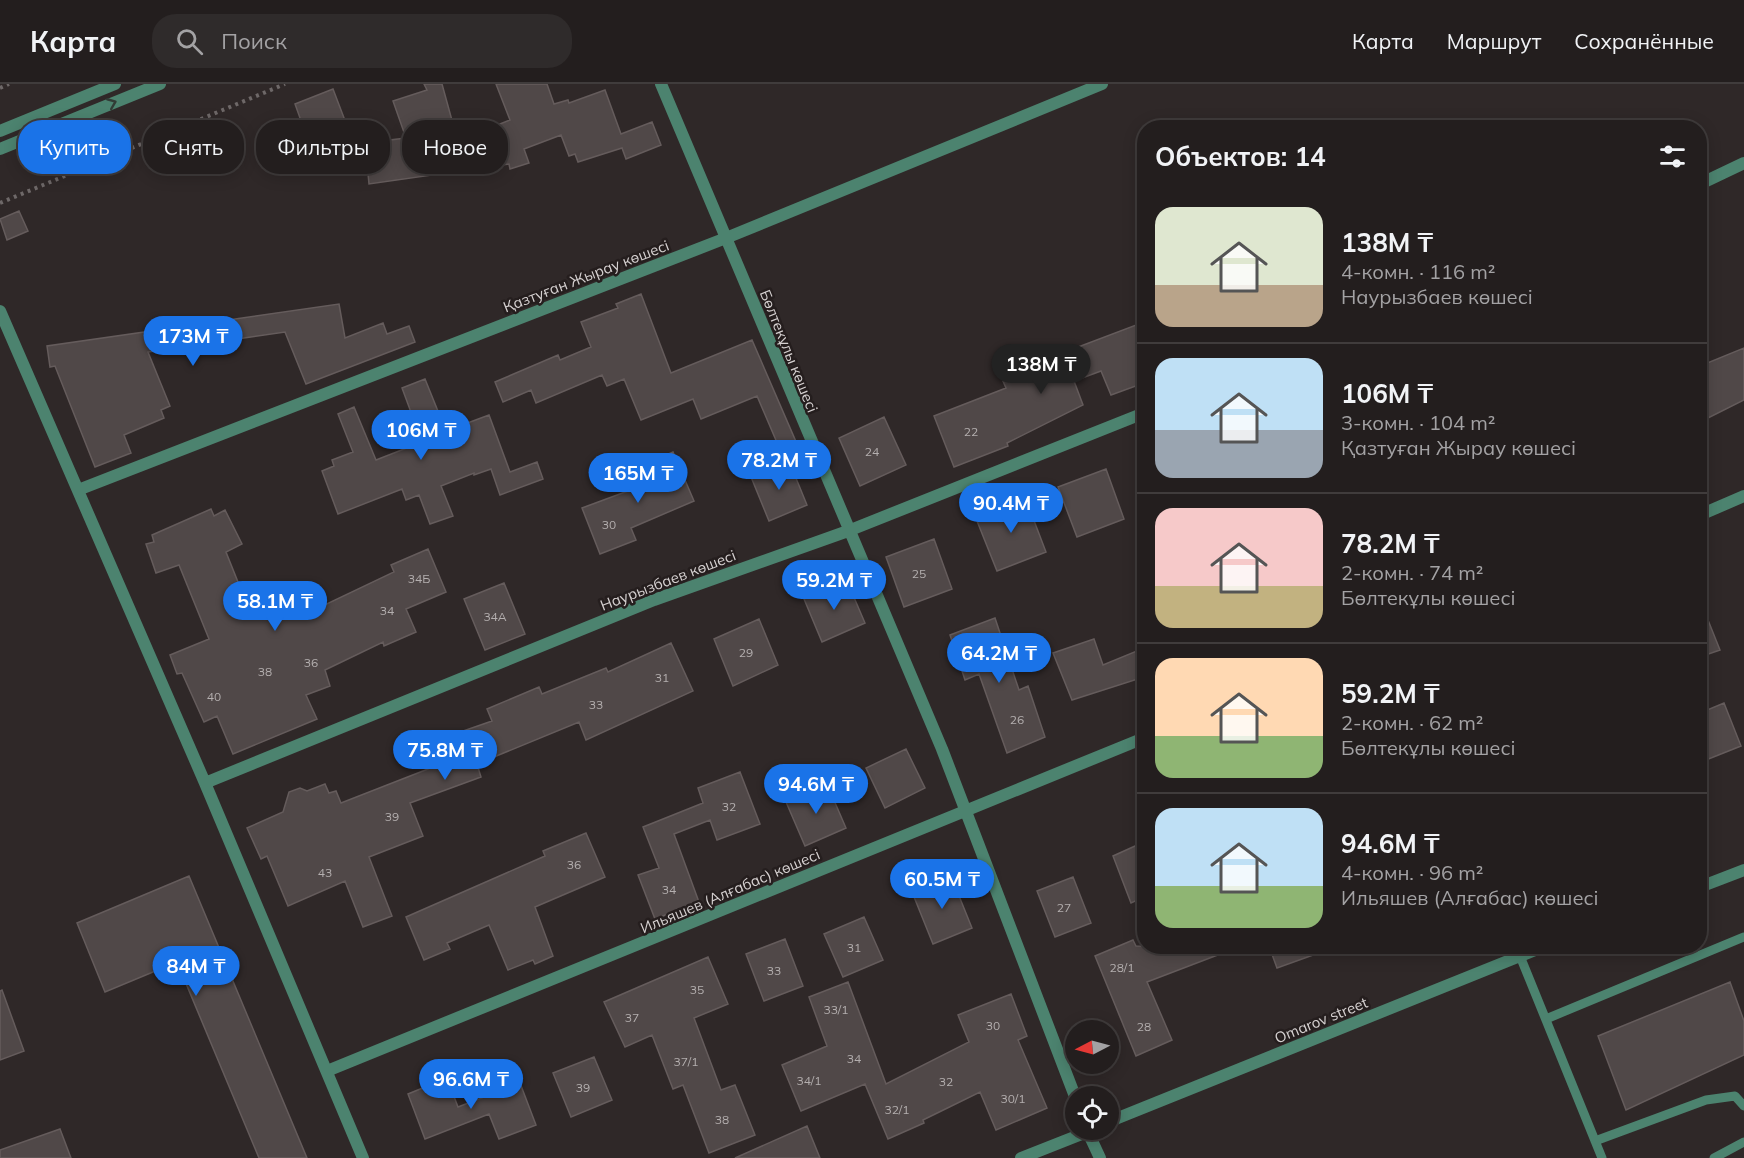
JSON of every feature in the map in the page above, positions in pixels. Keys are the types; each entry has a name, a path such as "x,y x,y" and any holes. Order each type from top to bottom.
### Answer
{"street":[{"path":"0,130 115,84"},
{"path":"0,149 160,84"},
{"name":"Бөлтекұлы көшесі","path":"661,84 966,809 1071,1086"},
{"name":"Қазтуған Жырау көшесі","path":"78,490 726,238 1102,84"},
{"path":"1707,181 1744,163"},
{"path":"0,311 205,783 363,1158"},
{"name":"Наурызбаев көшесі","path":"205,783 654,600 848,531 1137,416"},
{"path":"1707,512 1744,496"},
{"name":"Ильяшев (Алғабас) көшесі","path":"327,1071 1137,741"},
{"path":"1707,884 1744,870"},
{"name":"Omarov street","path":"1119,1118 1525,954"},
{"path":"1021,1158 1065,1140"},
{"path":"1093,1140 1100,1158"}],"lane":[{"path":"1707,952 1744,937"},
{"path":"1546,1019 1703,954"},
{"path":"1520,956 1602,1158"},
{"path":"1595,1141 1706,1100 1735,1096 1744,1106"},
{"path":"1714,1158 1744,1142"}],"path":[{"path":"0,88 9,84"},
{"path":"0,203 285,84"}],"building":[{"path":"424,84 442,84 452,120 402,120 402,127 393,101 427,90"},
{"path":"496,84 547,84 554,104 568,100 569,103 605,90 621,134 652,122 661,145 626,159 622,148 578,162 575,154 569,156 561,135 524,149 529,163 510,169 508,121 510,120"},
{"path":"333,89 345,120 301,120 295,104"},
{"path":"402,138 402,174 439,174 369,184 368,174 390,174 390,140"},
{"path":"19,211 28,231 7,240 0,219"},
{"path":"641,294 671,373 752,340 797,444 781,452 757,396 701,419 693,399 641,420 624,379 607,386 602,375 536,403 531,390 503,402 495,382 558,355 560,360 591,347 581,322 618,308 616,304"},
{"path":"339,304 345,338 383,323 387,334 409,326 415,342 306,384 285,332 148,352 170,406 161,410 164,418 124,435 131,453 95,467 55,366 50,367 47,346"},
{"path":"1137,325 1137,386 1111,395 1101,371 1074,381 1083,405 1007,443 1008,446 954,467 934,416 1006,388 1003,381 1065,352"},
{"path":"1744,348 1744,400 1707,418 1707,363"},
{"path":"425,379 446,431 489,415 510,472 537,462 543,479 500,495 491,469 441,486 453,516 430,524 419,495 406,500 402,489 338,514 322,471 334,466 332,460 353,452 338,414 354,407 376,460 422,442 402,388"},
{"path":"884,417 906,465 860,486 839,438"},
{"path":"673,452 694,501 631,528 636,540 600,554 582,508 644,485 637,468"},
{"path":"789,461 807,505 769,521 751,477"},
{"path":"1106,469 1124,519 1077,537 1058,487"},
{"path":"1025,497 1046,552 997,571 975,516"},
{"path":"211,509 214,516 225,510 242,544 226,552 248,607 300,587 310,612 394,572 391,565 428,549 446,592 406,609 416,632 384,646 383,642 325,670 330,686 306,695 317,719 233,754 217,716 204,722 182,673 177,674 170,655 209,639 179,565 156,573 146,544 154,542 152,535"},
{"path":"934,539 952,589 904,607 886,557"},
{"path":"847,581 865,623 822,642 804,599"},
{"path":"504,583 525,634 485,650 464,599"},
{"path":"995,618 1019,690 1028,686 1045,737 1007,753 979,674 965,680 950,635"},
{"path":"1707,618 1720,650 1707,655"},
{"path":"759,619 778,665 733,686 714,639"},
{"path":"1094,639 1103,665 1137,651 1137,679 1072,700 1053,653"},
{"path":"671,643 693,691 586,740 579,722 477,764 481,777 410,803 423,836 369,857 392,916 363,927 345,881 288,906 267,856 261,859 247,828 283,812 289,792 300,788 307,791 325,784 329,793 336,791 341,803 428,769 420,746 492,721 487,709 539,687 542,694 606,668 608,672"},
{"path":"1724,703 1741,746 1707,760 1707,710"},
{"path":"906,749 925,788 885,808 866,768"},
{"path":"740,772 760,824 717,840 710,820 674,834 699,902 655,919 638,875 659,868 643,827 703,803 698,788"},
{"path":"827,784 846,828 805,846 786,802"},
{"path":"586,833 605,877 535,907 553,956 535,964 533,960 508,970 489,925 447,943 450,949 424,960 406,917 545,856 543,851"},
{"path":"1137,845 1137,900 1131,903 1113,856"},
{"path":"189,876 307,1158 259,1158 177,962 105,992 77,923"},
{"path":"951,876 972,928 933,944 912,892"},
{"path":"1073,877 1091,923 1055,937 1037,891"},
{"path":"864,917 883,960 843,977 824,934"},
{"path":"785,939 803,986 764,1001 746,954"},
{"path":"1133,940 1137,946 1137,954 1220,954 1147,982 1172,1040 1136,1056 1095,956"},
{"path":"1272,954 1316,954 1277,968"},
{"path":"708,957 728,1004 694,1018 721,1090 735,1085 755,1135 709,1153 683,1085 673,1089 652,1035 625,1047 604,1002"},
{"path":"848,982 886,1084 969,1042 958,1015 1011,994 1027,1036 1018,1040 1047,1108 996,1130 980,1092 923,1120 924,1123 888,1139 865,1084 801,1111 782,1065 827,1046 809,997"},
{"path":"1730,982 1744,1021 1744,1055 1626,1110 1598,1036"},
{"path":"2,990 24,1051 0,1060 0,991"},
{"path":"594,1057 612,1100 571,1117 553,1073"},
{"path":"447,1078 458,1107 520,1083 536,1125 499,1139 489,1114 425,1139 408,1094"},
{"path":"807,1126 820,1158 735,1158"},
{"path":"60,1129 71,1158 0,1158 0,1150"}]}
